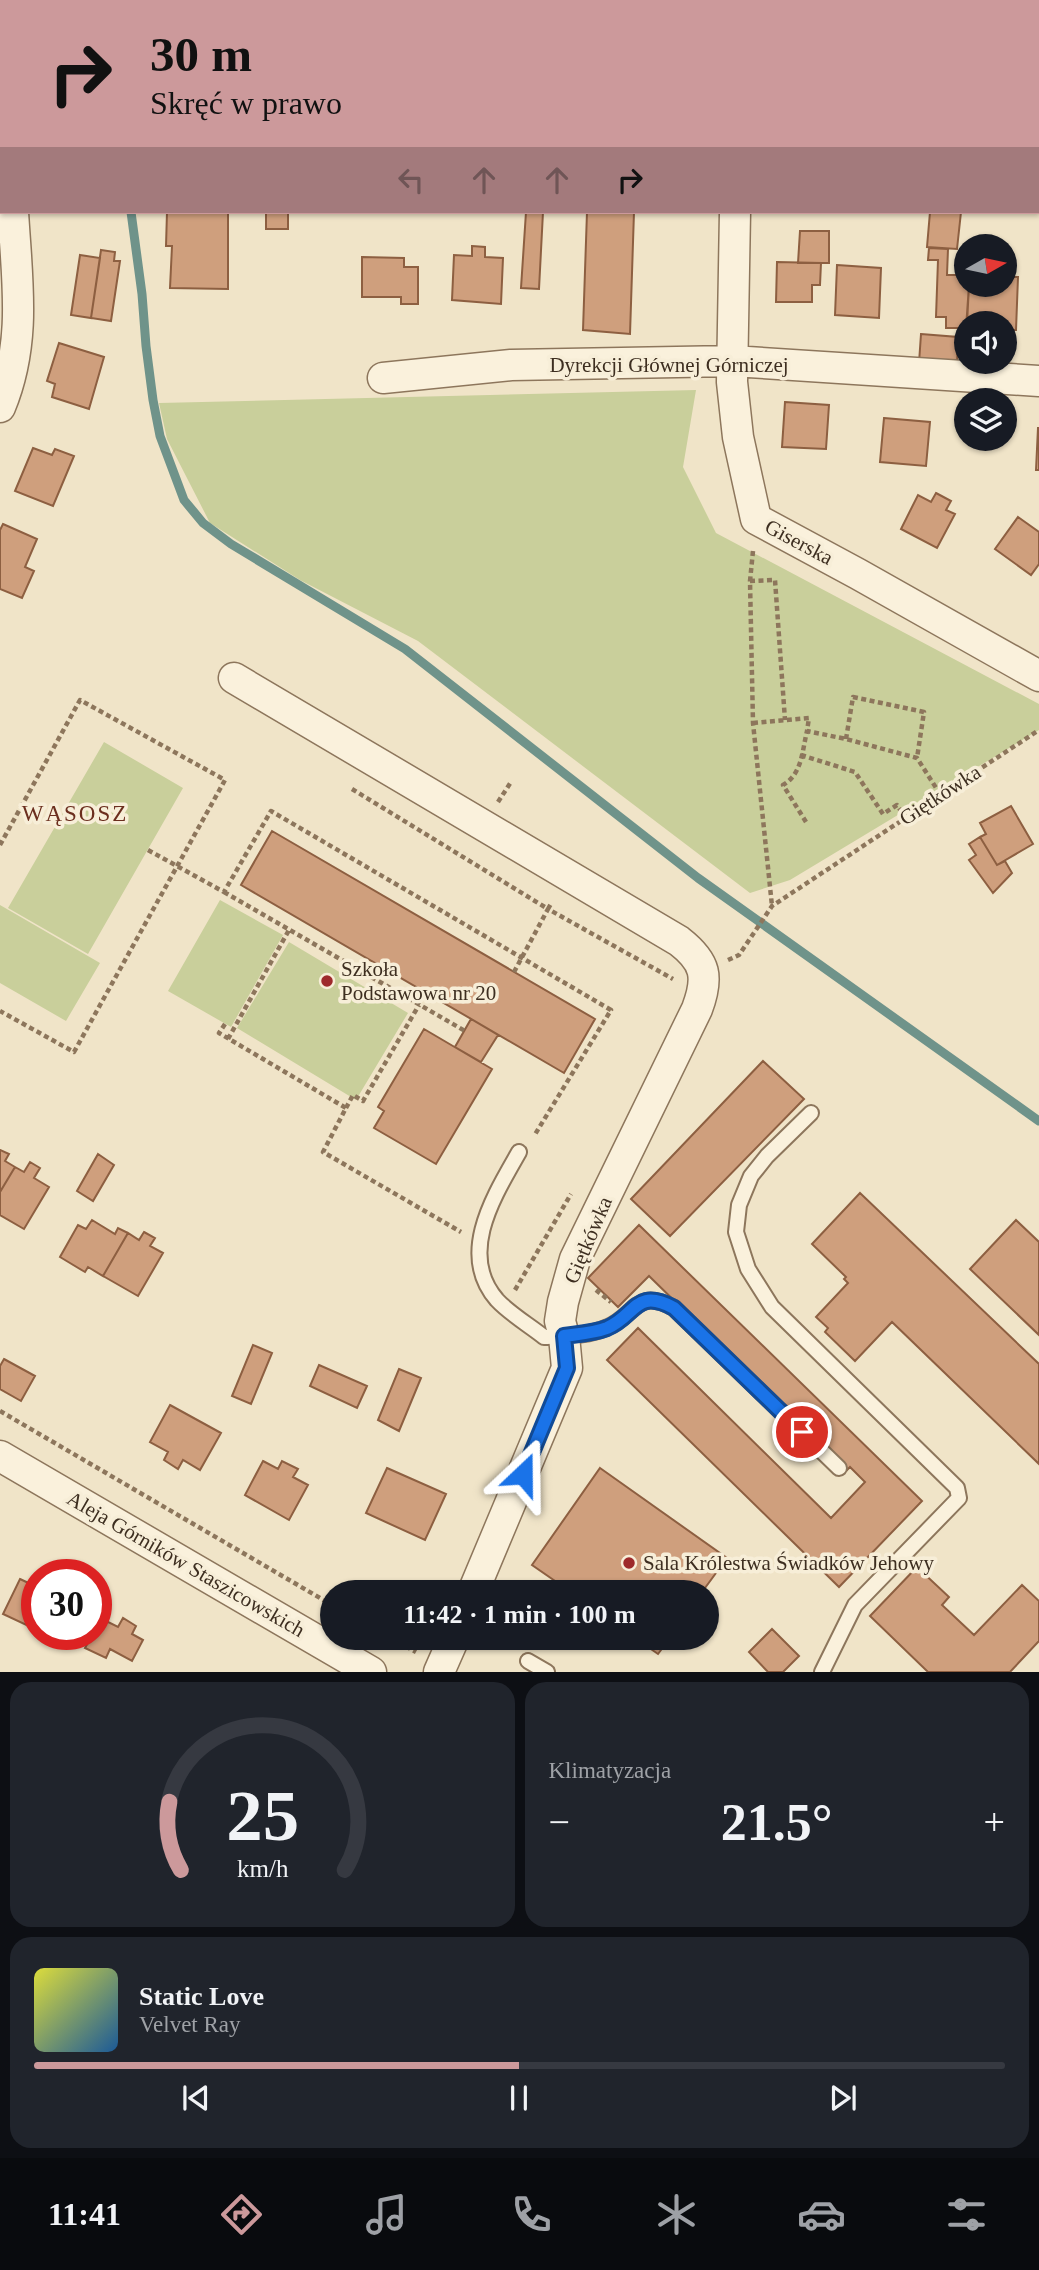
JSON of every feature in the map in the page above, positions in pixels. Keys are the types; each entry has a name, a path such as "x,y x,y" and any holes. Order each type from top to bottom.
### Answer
{"street":[{"path":"0,407 11,380 20,316 13,214"},
{"name":"Giserska","path":"734,214 732,361 738,437 756,519 1039,676"},
{"name":"Dyrekcji Głównej Górniczej","path":"383,378 511,365 732,361 1039,381"},
{"path":"233,678 679,941 693,952 702,972"},
{"name":"Giętkówka","path":"478,1580 567,1368 560,1321 575,1259 697,1009 704,991 702,972"},
{"name":"Aleja Górników Staszicowskich","path":"0,1455 372,1671"},
{"path":"433,1665 445,1650"}],"lane":[{"path":"811,1113 767,1156 751,1176 743,1195 736,1232 748,1269 772,1307 957,1488 959,1498 855,1605 822,1671"},
{"path":"519,1152 494,1196 480,1243 481,1273 496,1299 544,1337 608,1328 630,1309 643,1302 661,1300 674,1308 839,1468"},
{"path":"528,1661 547,1671"}],"path":[{"path":"756,519 750,581 753,723 772,906"},
{"path":"750,581 775,580 785,720"},
{"path":"846,739 853,697 924,712 917,758 940,794"},
{"path":"0,845 80,700 225,780 74,1052 0,1012"},
{"path":"753,723 808,718 797,773 783,785 806,822"},
{"name":"Giętkówka","path":"702,972 739,955 772,906 1039,730"},
{"path":"807,731 917,758"},
{"path":"802,755 855,772 883,814 897,805 905,817"},
{"path":"352,789 548,909 702,972"},
{"path":"224,892 271,811 611,1010 537,1134 519,1152"},
{"path":"148,850 465,1031"},
{"path":"514,972 552,902"},
{"path":"228,1039 289,930"},
{"path":"419,1005 363,1101 354,1095 345,1108 323,1152 480,1243"},
{"path":"225,1024 219,1033 345,1108"},
{"path":"0,1411 320,1598"},
{"path":"410,1650 433,1665"}],"green space":[{"path":"696,390 683,467 716,533 1039,704 1039,730 790,880 750,893 418,641 300,580 210,523 167,439 159,403"},
{"path":"104,742 183,788 88,954 8,908"},
{"path":"220,900 283,935 231,1027 168,991"},
{"path":"0,905 100,963 66,1021 0,983"},
{"path":"289,942 408,1013 356,1100 237,1028"}],"building":[{"path":"167,214 228,214 228,289 170,288 172,246 166,246"},
{"path":"266,214 288,214 288,229 266,229"},
{"path":"526,214 543,214 539,289 521,288"},
{"path":"587,214 634,214 630,334 583,330"},
{"path":"930,214 961,214 959,234 954,234 954,249 927,247"},
{"path":"800,231 829,231 829,263 798,263"},
{"path":"472,246 485,247 485,257 503,258 501,304 452,300 454,255 472,256"},
{"path":"929,248 948,249 947,275 954,275 954,298 968,298 967,311 954,311 954,328 946,328 946,317 936,317 938,260 928,260"},
{"path":"101,250 115,252 114,261 120,261 111,321 91,318"},
{"path":"80,255 100,258 91,318 71,315"},
{"path":"362,257 404,258 404,267 418,267 418,304 401,304 401,297 362,297"},
{"path":"777,262 821,263 820,285 812,285 812,302 776,302"},
{"path":"837,265 881,268 879,318 835,315"},
{"path":"1018,277 1017,311 968,311 968,298 1017,298"},
{"path":"921,334 954,337 954,366 919,363"},
{"path":"59,343 104,357 89,409 52,397 55,384 47,381"},
{"path":"785,402 829,405 826,449 782,447"},
{"path":"884,418 930,422 926,466 880,462"},
{"path":"1038,428 1039,470 1036,470"},
{"path":"33,448 52,455 55,449 74,456 53,506 15,491"},
{"path":"936,493 951,501 946,510 955,514 937,548 901,529 918,495 931,502"},
{"path":"1018,517 1039,532 1039,564 1031,575 995,549"},
{"path":"3,524 37,539 25,567 34,571 22,598 0,589 0,530"},
{"path":"1011,806 1033,844 997,865 980,837 986,834 980,823"},
{"path":"272,831 595,1019 564,1073 241,885"},
{"path":"980,837 997,865 1005,861 1012,873 993,893 969,860 976,855 969,844"},
{"path":"471,1019 498,1035 481,1062 455,1047"},
{"path":"424,1029 492,1069 436,1164 374,1128 384,1111 378,1107"},
{"path":"763,1061 804,1099 670,1236 631,1199"},
{"path":"0,1150 9,1154 5,1161 15,1167 0,1192"},
{"path":"98,1154 114,1165 93,1201 77,1191"},
{"path":"30,1162 40,1168 34,1178 49,1187 24,1229 0,1215 0,1192 15,1167 24,1172"},
{"path":"860,1193 1039,1364 1039,1464 892,1322 855,1361 825,1332 828,1328 816,1317 848,1283 844,1279 846,1277 812,1244"},
{"path":"92,1220 115,1234 118,1228 128,1233 103,1276 88,1267 85,1272 60,1257 78,1225 86,1229"},
{"path":"1016,1220 1039,1242 1039,1335 970,1269"},
{"path":"639,1225 922,1501 839,1587 607,1360 638,1328 831,1518 865,1482 850,1467 847,1470 649,1276 618,1307 588,1278"},
{"path":"144,1232 155,1238 150,1246 163,1253 138,1296 103,1276 128,1233 139,1240"},
{"path":"253,1345 272,1353 251,1404 232,1396"},
{"path":"4,1359 35,1376 21,1401 0,1389 0,1366"},
{"path":"319,1365 367,1386 357,1408 310,1386"},
{"path":"399,1369 421,1378 399,1431 378,1420"},
{"path":"170,1405 221,1433 200,1470 183,1460 178,1469 164,1460 168,1452 150,1442"},
{"path":"263,1461 278,1469 282,1461 298,1469 293,1477 308,1485 289,1520 245,1495"},
{"path":"387,1468 446,1494 425,1540 366,1513"},
{"path":"600,1468 727,1558 711,1580 554,1580 532,1565"},
{"path":"917,1567 949,1597 942,1605 974,1635 1022,1585 1039,1601 1039,1641 1010,1672 928,1672 870,1616"},
{"path":"20,1579 21,1579 21,1622 3,1614"},
{"path":"123,1618 136,1626 132,1634 143,1640 132,1661 112,1650 112,1624 118,1627"},
{"path":"772,1629 799,1656 783,1672 768,1672 749,1652"},
{"path":"89,1650 110,1650 106,1658"}],"waterway":[{"path":"131,214 146,346 160,436 184,500 203,523 231,544 405,649 698,878 1039,1121"}],"place":[{"name":"Szkoła Podstawowa nr 20","path":"327,981"},
{"name":"Sala Królestwa Świadków Jehowy","path":"629,1563"}],"district":[{"name":"WĄSOSZ","path":"75,813"}],"route":[{"path":"523,1474 567,1368 564,1336 608,1328 630,1309 653,1300 661,1300 674,1308 802,1432"}]}
